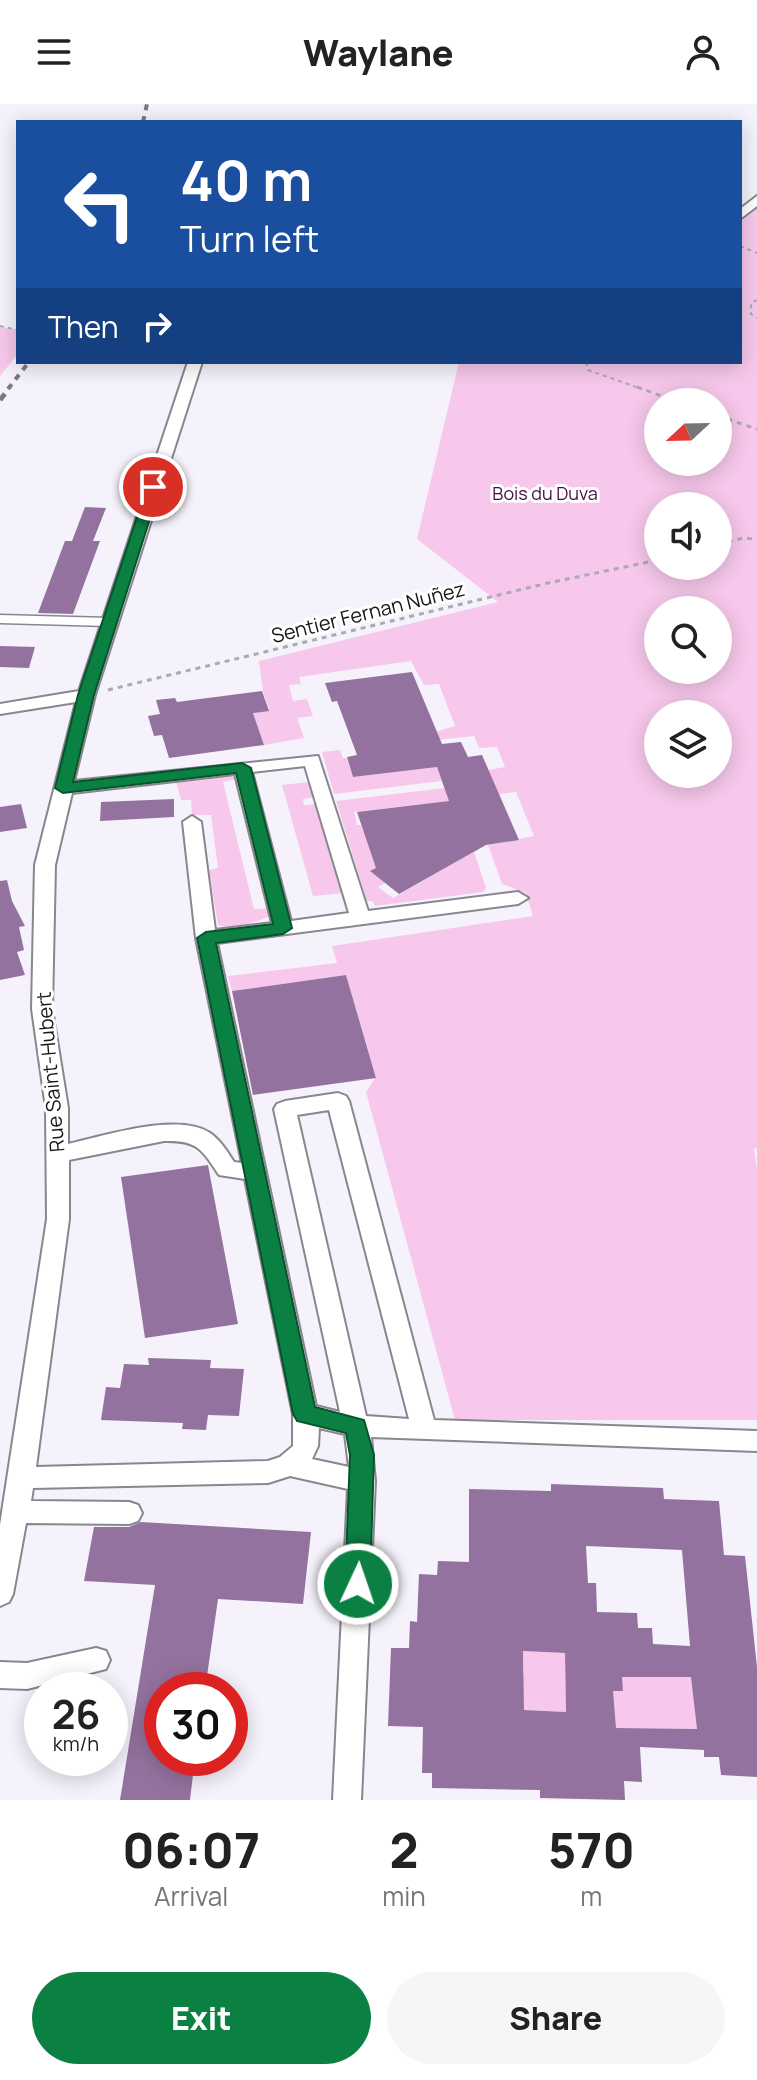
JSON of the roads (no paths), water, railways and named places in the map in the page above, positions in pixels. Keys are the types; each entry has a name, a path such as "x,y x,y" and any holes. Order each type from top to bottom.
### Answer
{"street":[{"path":"742,213 757,200"},
{"name":"Rue Saint-Hubert","path":"0,1594 22,1478 58,1219 57,1108 42,1009 45,865 86,695 194,364"},
{"path":"0,709 86,695"},
{"path":"63,788 312,760 360,918"},
{"path":"242,768 283,928"},
{"path":"192,822 206,938 308,1433 305,1449 293,1466"},
{"path":"206,938 518,898"},
{"path":"354,1796 362,1455 285,1109 338,1101 424,1430"},
{"path":"57,1154 169,1133 194,1134 211,1146 227,1169 253,1172"},
{"path":"305,1414 356,1426 757,1441"},
{"path":"22,1478 268,1472 293,1466 362,1481"},
{"path":"15,1512 129,1513"},
{"path":"0,1675 27,1676 96,1660"}],"lane":[{"path":"0,619 109,622"}],"railway":[{"path":"143,120 147,104"},
{"path":"8,389 27,364"},
{"path":"0,400 10,387"}],"park label":[{"name":"Bois du Duva","path":"545,493"}]}
